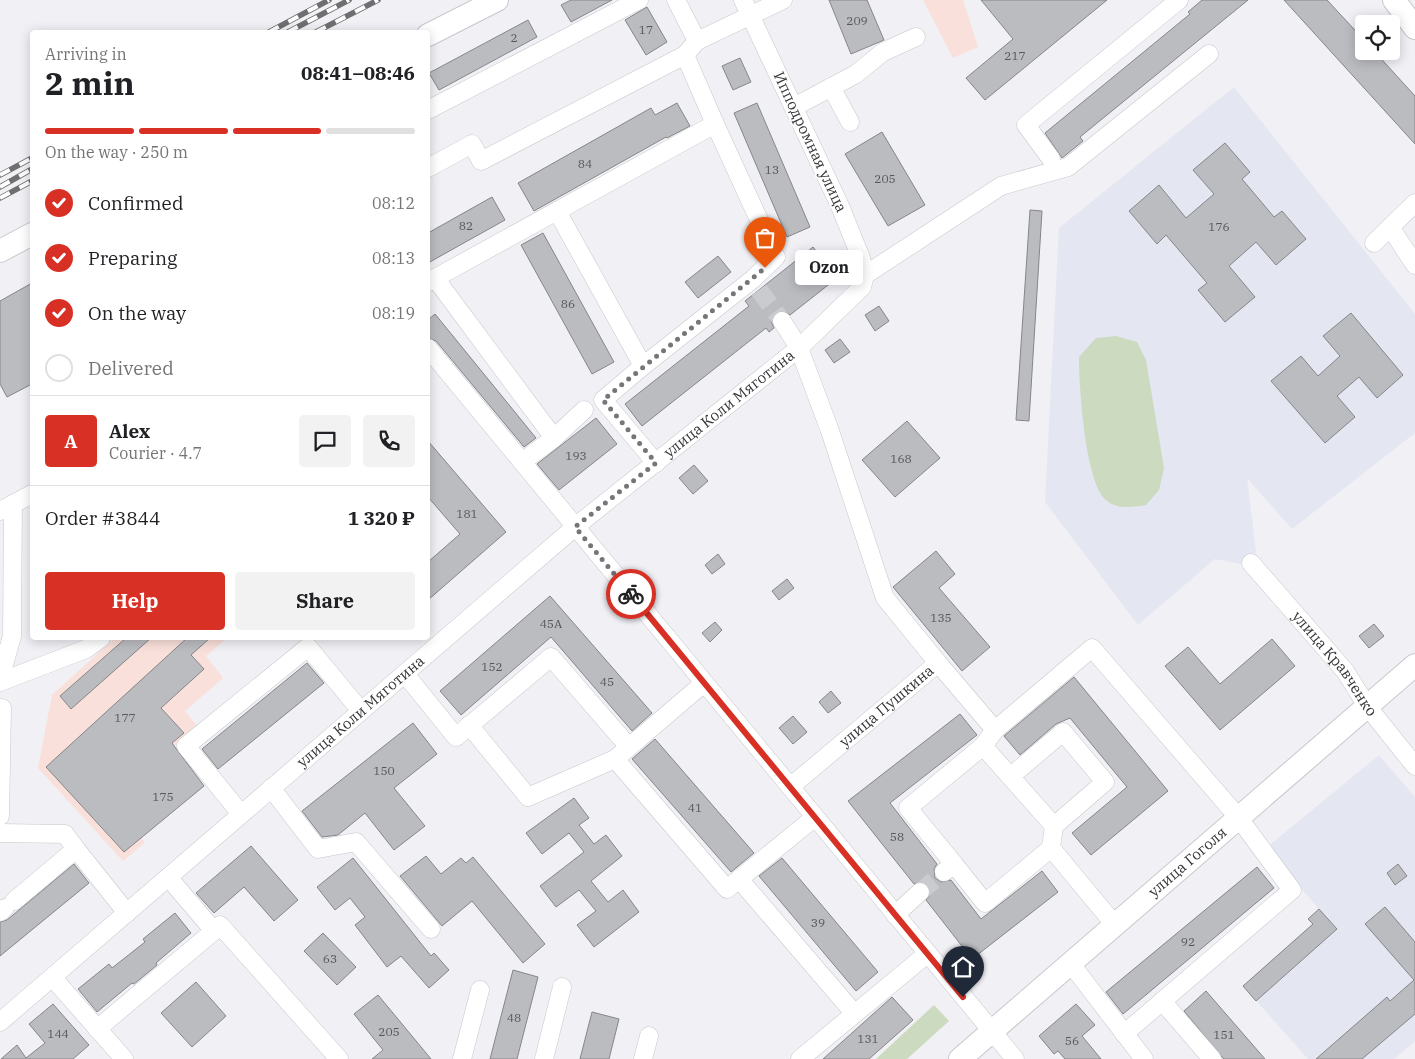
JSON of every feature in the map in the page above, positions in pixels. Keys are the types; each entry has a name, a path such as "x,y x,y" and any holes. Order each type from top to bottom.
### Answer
{"main road":[{"path":"430,34 497,0"},
{"path":"1394,0 1415,28"},
{"path":"0,251 30,235"},
{"name":"улица Гоголя","path":"960,1059 1415,665"}],"street":[{"path":"430,109 639,0"},
{"path":"676,0 697,41"},
{"name":"Ипподромная улица","path":"743,0 840,206 861,258 864,281"},
{"path":"430,167 472,144 481,161 685,55 697,41 783,0"},
{"path":"1051,159 1026,125 1179,0"},
{"path":"794,107 856,74 883,52 916,37"},
{"name":"улица Коли Мяготина","path":"0,1021 53,978 127,912 575,527 799,348 864,281 1001,186 1068,167 1209,54"},
{"path":"656,463 603,400 643,366 756,284 776,257 685,55"},
{"path":"831,87 850,122"},
{"path":"554,438 432,280 715,124"},
{"path":"1374,243 1415,202"},
{"path":"557,211 643,366"},
{"path":"1390,227 1415,265"},
{"path":"782,321 799,348 858,511 885,598 938,663"},
{"path":"430,350 1015,1059"},
{"path":"522,462 554,438 584,410"},
{"path":"0,681 12,636 10,516 30,496"},
{"name":"улица Кравченко","path":"1251,563 1345,671 1366,706 1415,766"},
{"path":"0,681 86,650 98,640"},
{"path":"241,814 186,746 308,647 361,711"},
{"path":"1011,776 1063,732 1105,782 1054,826 1051,848 985,903 949,868 908,808 983,746 995,730 1092,648 1238,817 1292,890 1124,1034"},
{"path":"404,674 456,736 551,656 629,747"},
{"name":"улица Пушкина","path":"790,787 938,663 995,730"},
{"path":"469,725 528,797 615,759 704,683"},
{"path":"0,816 2,708"},
{"path":"983,746 1054,826"},
{"path":"615,759 727,889 814,817"},
{"path":"271,788 318,849 356,842 431,929"},
{"path":"0,833 65,834 127,912"},
{"path":"1051,848 1115,925"},
{"path":"6,907 76,849"},
{"path":"168,877 214,931"},
{"path":"739,878 854,1013"},
{"path":"895,915 920,892"},
{"path":"97,1029 220,926 339,1059"},
{"path":"800,1059 928,954"},
{"path":"1071,964 1144,1059"},
{"path":"53,978 124,1059"},
{"path":"544,1059 562,987"},
{"path":"462,1059 480,990"},
{"path":"1162,1001 1212,1059"},
{"path":"643,1059 649,1036"}],"shaded area":[{"path":"923,0 963,0 978,47 953,58"},
{"path":"1234,87 1415,314 1415,433 1292,529 1247,478 1256,552 1241,564 1215,559 1138,625 1045,502 1059,228"},
{"path":"113,640 225,640 206,656 223,678 185,711 197,726 111,803 145,842 123,861 38,768 52,695"},
{"path":"1379,755 1415,797 1415,1041 1394,1059 1308,1059 1243,986 1312,924 1308,919 1319,909 1266,848"}],"green space":[{"path":"1116,336 1137,342 1146,360 1164,468 1159,490 1146,505 1131,507 1120,507 1110,503 1099,490 1088,454 1080,389 1079,357 1096,338"},
{"path":"934,1005 949,1021 907,1059 876,1059"}],"building":[{"path":"571,0 612,0 571,22 561,5"},
{"path":"829,0 867,0 884,40 851,54"},
{"path":"981,0 1107,0 985,100 966,78 1013,39"},
{"path":"1202,0 1248,0 1080,137 1083,141 1062,158 1045,133 1190,14 1188,12"},
{"path":"1284,0 1327,0 1355,30 1355,60 1382,60 1415,96 1415,144"},
{"path":"647,7 667,42 646,55 625,20"},
{"path":"528,20 537,37 439,90 430,72"},
{"path":"740,58 751,82 733,90 722,66"},
{"path":"677,103 690,126 666,137 534,211 518,183 651,108 655,115"},
{"path":"757,103 810,227 787,237 734,113"},
{"path":"882,132 925,205 888,226 845,154"},
{"path":"1225,143 1250,172 1242,179 1274,217 1282,211 1306,239 1276,265 1256,242 1229,266 1255,297 1225,322 1198,290 1207,283 1166,235 1157,244 1129,211 1159,185 1186,218 1214,194 1193,170"},
{"path":"492,197 505,220 430,262 430,232"},
{"path":"1030,210 1042,211 1029,421 1016,420"},
{"path":"543,233 614,362 592,374 521,245"},
{"path":"813,247 837,278 790,315 782,310 776,312 771,321 774,328 769,332 766,328 642,426 625,404 749,306 745,301"},
{"path":"718,256 731,272 698,298 685,282"},
{"path":"30,284 30,385 7,397 0,384 0,301"},
{"path":"879,306 889,321 875,331 865,315"},
{"path":"1351,313 1403,375 1377,398 1359,377 1337,396 1355,417 1325,443 1271,381 1301,356 1318,376 1340,356 1323,336"},
{"path":"435,314 536,438 524,447 436,341 430,339 430,318"},
{"path":"840,339 850,352 834,363 825,350"},
{"path":"596,418 617,444 559,490 537,464"},
{"path":"907,421 940,458 895,497 862,460"},
{"path":"430,443 506,532 430,598 430,560 460,534 430,499"},
{"path":"694,465 708,481 693,494 679,478"},
{"path":"936,551 955,574 939,588 990,647 962,671 893,587"},
{"path":"718,554 725,564 712,574 705,565"},
{"path":"787,579 794,588 779,600 772,591"},
{"path":"550,596 652,713 632,731 551,637 461,715 440,691"},
{"path":"715,622 722,630 710,642 702,633"},
{"path":"1374,624 1384,636 1369,648 1359,636"},
{"path":"1272,639 1295,666 1220,730 1165,666 1188,647 1220,684"},
{"path":"124,640 149,640 71,709 60,696"},
{"path":"185,640 208,640 191,655 204,669 161,708 184,733 172,743 204,786 124,852 46,767"},
{"path":"307,663 324,683 218,769 202,749"},
{"path":"1074,677 1168,791 1091,855 1072,833 1127,787 1070,718 1056,724 1020,755 1004,736"},
{"path":"831,691 841,703 828,713 819,702"},
{"path":"960,714 977,735 890,803 937,864 934,869 935,878 941,882 951,880 981,919 1042,871 1058,892 972,959 926,900 930,895 928,885 923,882 914,884 848,801"},
{"path":"793,716 807,732 793,744 779,728"},
{"path":"413,723 437,754 394,788 425,826 394,850 365,813 338,835 322,837 302,811"},
{"path":"655,739 754,853 731,872 632,759"},
{"path":"574,798 589,818 579,825 594,844 606,835 622,856 591,881 608,902 623,890 639,912 594,947 577,925 596,911 579,890 556,907 540,886 584,852 569,833 542,854 526,833"},
{"path":"251,846 298,900 274,921 244,887 214,913 196,893"},
{"path":"426,856 441,874 461,858 466,863 473,857 545,944 523,963 472,901 442,926 400,876"},
{"path":"353,858 431,956 434,953 449,970 429,988 401,956 387,967 355,925 365,917 350,898 335,910 317,887"},
{"path":"782,858 878,972 856,991 759,876"},
{"path":"74,864 89,883 0,956 0,922 7,920"},
{"path":"1398,864 1407,876 1395,885 1387,873"},
{"path":"1257,867 1274,888 1123,1014 1106,992"},
{"path":"1385,907 1415,942 1415,1014 1362,1059 1316,1059 1387,997 1390,1001 1414,980 1365,924"},
{"path":"1319,909 1337,929 1256,1001 1243,986 1313,924 1308,919"},
{"path":"175,913 191,933 156,963 157,965 97,1012 78,989 109,964 112,968 145,942 143,939"},
{"path":"323,933 356,967 337,985 304,951"},
{"path":"513,970 538,977 517,1059 490,1059"},
{"path":"196,982 226,1016 192,1047 161,1013"},
{"path":"1206,991 1265,1059 1224,1059 1222,1057 1184,1011"},
{"path":"378,995 431,1059 372,1059 383,1050 354,1014"},
{"path":"892,997 913,1020 869,1059 823,1059"},
{"path":"53,1004 89,1045 73,1059 1,1059 17,1045 26,1058 45,1043 29,1024"},
{"path":"1076,1004 1095,1025 1082,1036 1101,1059 1065,1059 1058,1051 1054,1054 1039,1036"},
{"path":"592,1012 619,1019 609,1059 580,1059"}],"tunnel":[{"path":"759,290 782,321"},
{"path":"920,892 944,872"}],"railway":[{"path":"273,30 329,0"},
{"path":"292,30 349,0"},
{"path":"320,30 378,0"},
{"path":"0,175 30,159"},
{"path":"0,187 30,170"},
{"path":"0,198 30,182"}],"way so far":[{"path":"631,594 575,527 656,463 603,400 765,268"}],"place":[{"name":"Ozon","path":"765,268"}],"route":[{"path":"631,594 963,997"}]}
